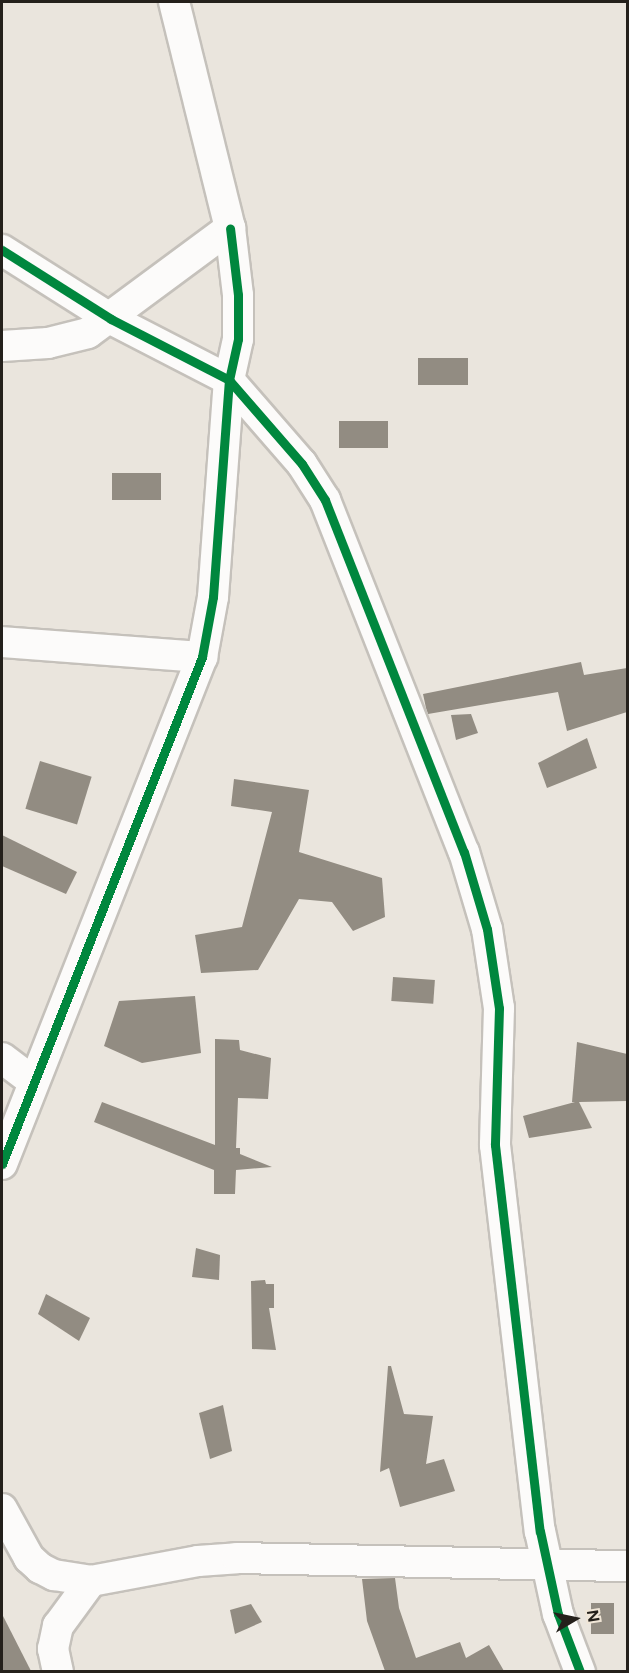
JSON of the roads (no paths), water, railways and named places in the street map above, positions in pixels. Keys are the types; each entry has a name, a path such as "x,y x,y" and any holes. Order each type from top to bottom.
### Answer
{"street":[{"path":"2,1164 202,657 213,597 229,380 238,339 238,295 230,228 174,2"},
{"path":"2,346 70,338 111,319 230,228"},
{"path":"2,250 111,319 229,380 302,464 325,500 464,852 488,930 499,1008 495,1145 540,1531 558,1614 580,1671"},
{"path":"2,642 202,657"},
{"path":"2,1058 33,1081"},
{"path":"2,1509 29,1558 40,1568 54,1575 91,1581 198,1561 237,1558 627,1566"},
{"path":"58,1671 53,1649 58,1626 91,1581"}]}
